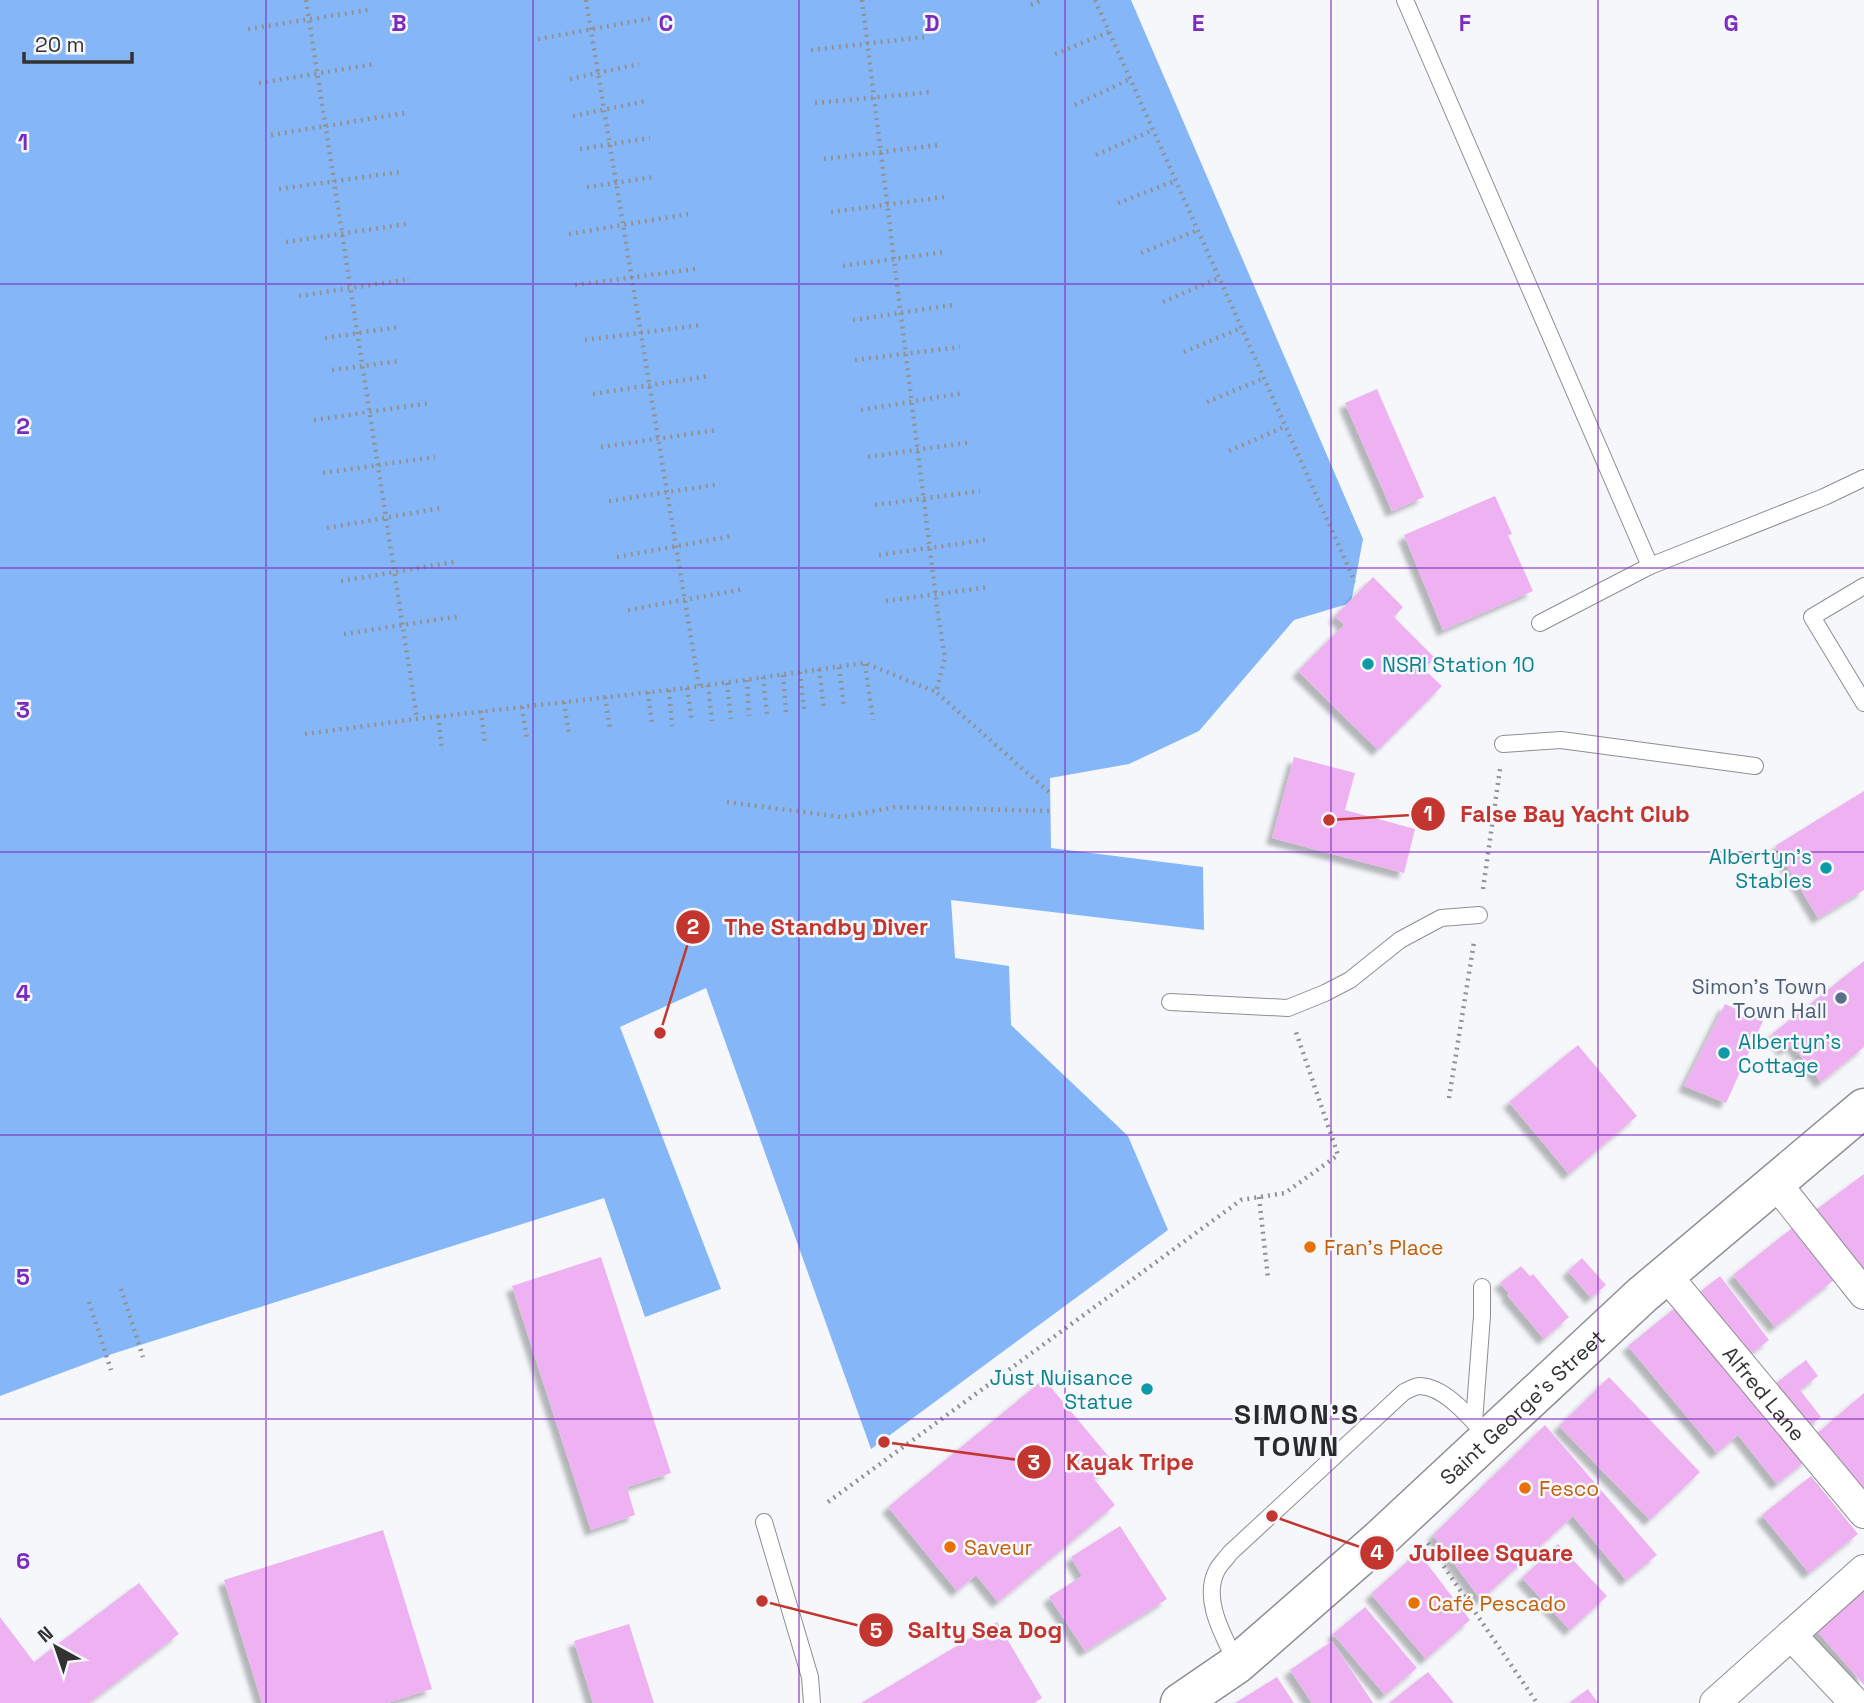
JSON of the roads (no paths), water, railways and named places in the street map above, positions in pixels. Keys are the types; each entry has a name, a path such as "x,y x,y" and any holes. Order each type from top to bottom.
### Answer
{"main road":[{"name":"Saint George's Street","path":"1180,1703 1237,1664 1380,1539 1481,1429 1864,1108"}],"street":[{"path":"1775,1182 1864,1294"},
{"name":"Alfred Lane","path":"1666,1275 1864,1513"},
{"path":"1715,1703 1864,1570"},
{"path":"1791,1635 1855,1703"}],"lane":[{"path":"1405,0 1650,566"},
{"path":"1541,623 1650,566 1825,497 1864,478"},
{"path":"1864,586 1812,617 1864,703"},
{"path":"1503,744 1561,740 1755,766"},
{"path":"1170,1002 1288,1007 1325,993 1350,979 1401,940 1441,918 1479,915"},
{"path":"1481,1429 1482,1287"},
{"path":"1237,1664 1218,1624 1213,1604 1216,1571 1230,1553 1404,1392 1415,1387 1434,1389 1481,1429"},
{"path":"764,1522 810,1677 812,1703"}],"water":[{"path":"0,0 1131,0 1363,539 1351,603 1294,620 1199,731 1129,764 1050,778 1051,848 1203,867 1204,930 951,900 955,958 1009,966 1011,1025 1128,1136 1168,1230 871,1449 706,988 620,1027 721,1289 645,1317 604,1198 112,1354 0,1396"}],"place":[{"name":"NSRI Station 10","path":"1368,664"},
{"name":"False Bay Yacht Club","path":"1329,820"},
{"name":"Albertyn's Stables","path":"1826,868"},
{"name":"Simon's Town Town Hall","path":"1841,998"},
{"name":"The Standby Diver","path":"660,1033"},
{"name":"Albertyn's Cottage","path":"1724,1053"},
{"name":"Fran's Place","path":"1310,1247"},
{"name":"Just Nuisance Statue","path":"1147,1389"},
{"name":"Kayak Tripe","path":"884,1442"},
{"name":"Fesco","path":"1525,1488"},
{"name":"Jubilee Square","path":"1272,1516"},
{"name":"Saveur","path":"950,1547"},
{"name":"Salty Sea Dog","path":"762,1601"},
{"name":"Café Pescado","path":"1414,1603"}],"district":[{"name":"SIMON'S TOWN","path":"1297,1430"}]}
